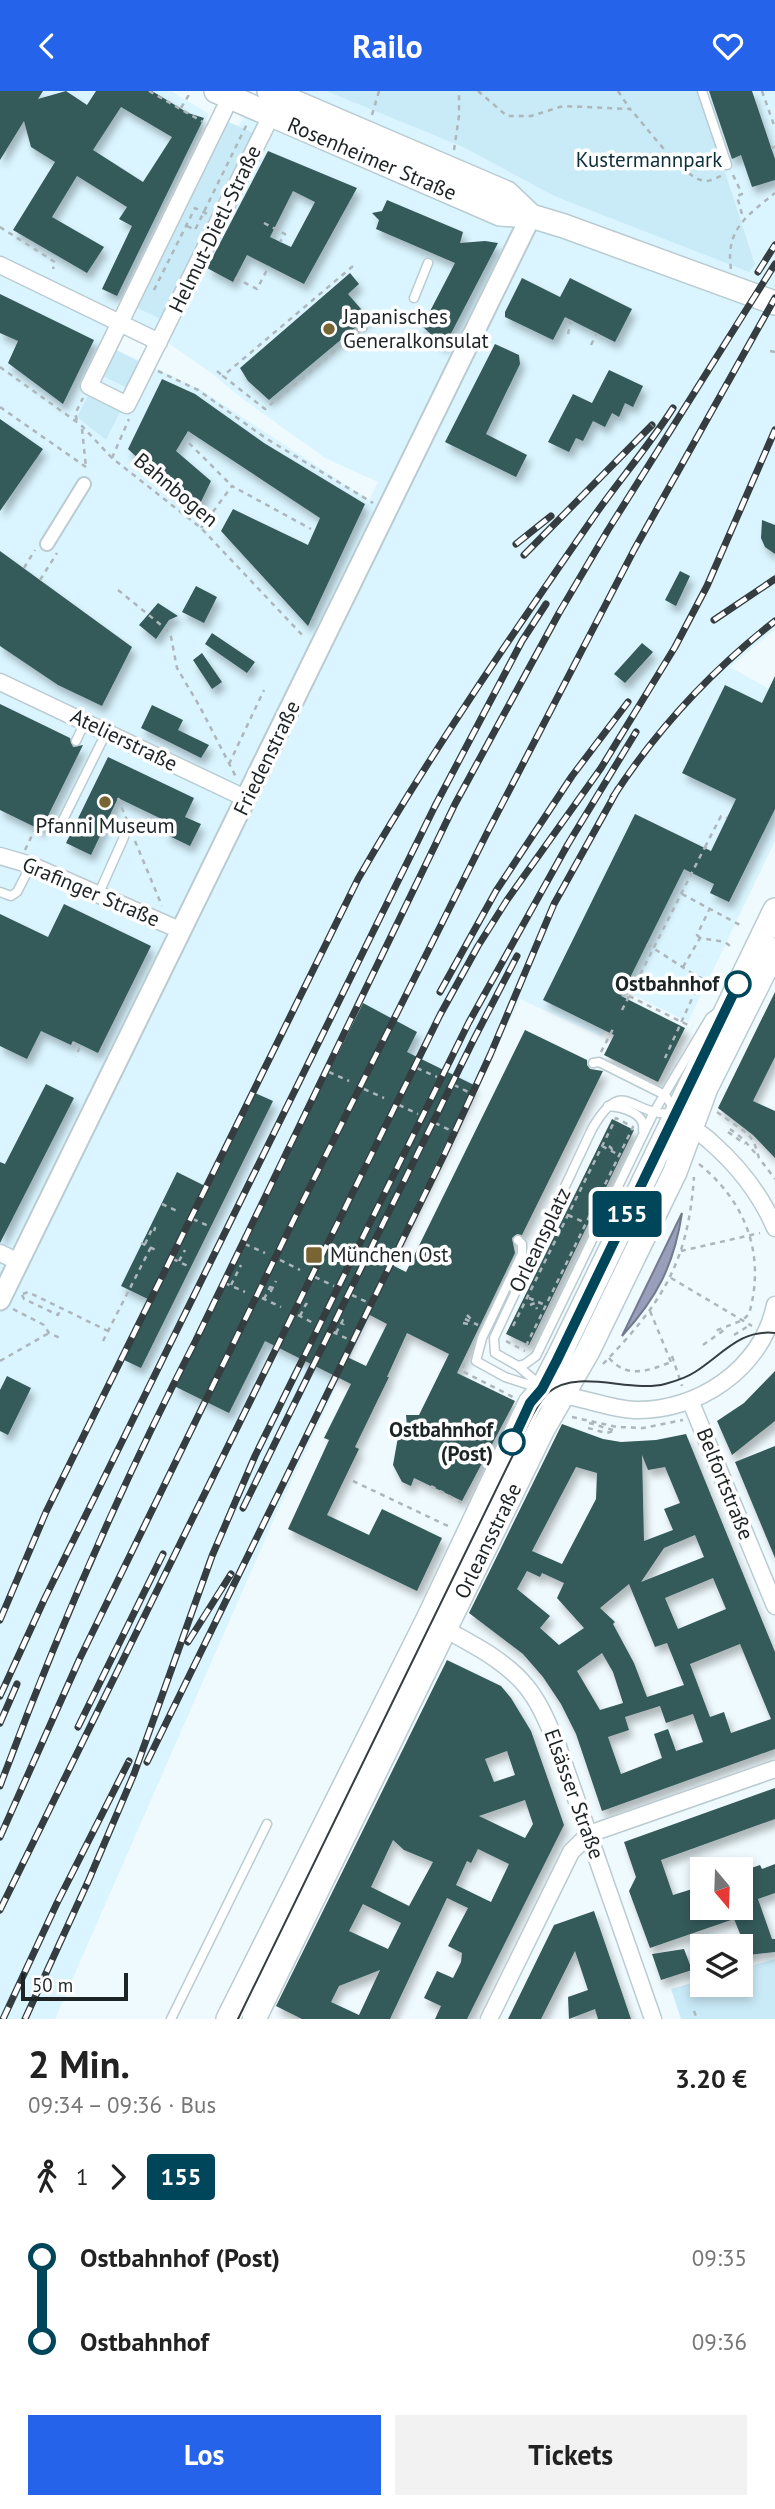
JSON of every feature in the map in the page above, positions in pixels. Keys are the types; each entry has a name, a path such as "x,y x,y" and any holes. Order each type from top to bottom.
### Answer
{"main road":[{"name":"Rosenheimer Straße","path":"223,94 269,103 507,193 531,216 775,303"},
{"name":"Orleansstraße","path":"228,2019 432,1621 672,1112 775,910"},
{"name":"Orleansstraße","path":"672,1112 708,1103 754,991 775,950"},
{"name":"Orleansstraße","path":"258,2018 432,1621"}],"street":[{"name":"Helmut-Dietl-Straße","path":"89,386 223,94"},
{"name":"Helmut-Dietl-Straße","path":"127,405 159,342 269,103"},
{"name":"Friedenstraße","path":"5,1304 19,1262 531,216"},
{"path":"0,265 159,342"},
{"path":"89,386 127,405"},
{"path":"48,547 84,484"},
{"name":"Atelierstraße","path":"0,682 247,799"},
{"name":"Grafinger Straße","path":"0,856 28,857 182,931"},
{"path":"672,1112 712,1142 742,1175 760,1198 771,1229"},
{"path":"0,1253 19,1262"},
{"name":"Orleansplatz","path":"540,1396 636,1410 661,1408 690,1400 724,1382 742,1366 766,1332 775,1305"},
{"name":"Belfortstraße","path":"690,1400 775,1606"},
{"name":"Elsässer Straße","path":"432,1621 499,1661 527,1687 541,1708 557,1744 653,2019"},
{"path":"489,2019 571,1852 589,1834 775,1769"}],"lane":[{"path":"702,91 727,165"},
{"name":"Rosenheimer Straße","path":"269,103 424,170"},
{"name":"Rosenheimer Straße","path":"509,207 531,216"},
{"path":"414,298 428,263"},
{"path":"76,741 86,721"},
{"path":"58,830 107,731"},
{"path":"99,893 124,837"},
{"path":"0,893 11,896 17,892 28,857"},
{"path":"754,991 757,967 775,931"},
{"path":"596,1061 672,1112"},
{"path":"608,1106 625,1100 672,1112"},
{"path":"518,1366 535,1357 643,1135 644,1124 640,1116 618,1106 608,1106"},
{"name":"Orleansplatz","path":"540,1396 518,1366 495,1353 494,1338 592,1129 608,1106"},
{"path":"643,1135 672,1112"},
{"name":"Orleansplatz","path":"518,1240 522,1244 522,1254 482,1338 476,1361 540,1396"},
{"name":"Orleansstraße","path":"535,1357 540,1396"},
{"path":"355,1786 432,1621 495,1499"},
{"path":"171,2019 267,1824"}],"path":[{"path":"149,91 202,121"},
{"path":"369,122 379,91"},
{"path":"453,153 459,116 459,91"},
{"path":"478,91 507,116 531,116 563,106 630,109"},
{"path":"618,91 630,109 684,171 706,181 732,172 741,194 737,196 743,218"},
{"path":"762,91 775,127"},
{"path":"181,109 190,93"},
{"path":"186,225 195,230 245,129"},
{"path":"731,269 729,256 743,218 775,193"},
{"path":"150,299 195,208 215,218"},
{"path":"191,216 199,221"},
{"path":"264,223 285,233 281,242"},
{"path":"0,227 55,262 53,269"},
{"path":"235,278 257,289 269,266"},
{"path":"223,376 354,266"},
{"path":"217,371 265,409 380,316"},
{"path":"568,334 571,320"},
{"path":"591,345 597,333"},
{"path":"770,351 775,352"},
{"path":"147,366 198,390 267,439 388,512"},
{"name":"Bahnbogen","path":"0,367 81,425 112,458 201,529 319,652"},
{"path":"0,407 86,467 86,448 81,425 74,415 89,386"},
{"path":"112,458 131,415 127,405"},
{"path":"189,443 232,486 311,529"},
{"path":"201,529 232,486"},
{"path":"24,568 48,547"},
{"path":"40,580 48,547"},
{"path":"118,590 166,629 171,637 177,668 200,706 247,799"},
{"path":"229,764 264,690"},
{"path":"118,798 163,909"},
{"path":"622,1010 722,816 727,818"},
{"path":"28,857 36,827"},
{"path":"705,848 711,851"},
{"path":"682,894 740,925"},
{"path":"700,938 697,935 709,909"},
{"path":"700,938 724,942 730,946"},
{"path":"683,967 700,938"},
{"path":"647,944 712,984"},
{"path":"665,1058 695,992 690,972"},
{"path":"629,996 692,1027"},
{"path":"596,1061 613,1029"},
{"path":"72,1043 80,1047 76,1057"},
{"path":"417,1068 437,1077"},
{"path":"329,1072 349,1081"},
{"path":"454,1085 470,1093"},
{"path":"364,1089 384,1098"},
{"path":"708,1103 748,1134 754,1142 759,1158"},
{"path":"399,1105 418,1114"},
{"path":"511,1330 616,1118 633,1127 523,1350"},
{"path":"435,1123 452,1131"},
{"path":"746,1144 740,1142 729,1131 746,1144 775,1179"},
{"path":"602,1146 613,1149 619,1155"},
{"path":"598,1369 650,1311 671,1278 691,1210 693,1160 714,1177 744,1218 751,1235 756,1262 749,1314 743,1320 716,1333 703,1345"},
{"path":"162,1204 177,1211"},
{"path":"568,1215 586,1223"},
{"path":"193,1219 211,1227"},
{"path":"154,1231 153,1227 143,1243 158,1251"},
{"path":"681,1251 771,1229"},
{"path":"245,1244 265,1253"},
{"path":"103,1341 151,1247"},
{"path":"179,1261 184,1250"},
{"path":"173,1259 190,1267"},
{"path":"280,1261 300,1269"},
{"path":"230,1285 241,1265"},
{"path":"315,1277 334,1286"},
{"path":"671,1278 766,1332"},
{"path":"276,1282 263,1299 281,1307"},
{"path":"225,1283 245,1292"},
{"path":"61,1308 58,1315 23,1296 27,1292 61,1308 107,1331"},
{"path":"352,1295 369,1303"},
{"path":"528,1297 534,1305 545,1305"},
{"path":"5,1304 44,1325 49,1333 60,1338"},
{"path":"308,1308 309,1305 306,1304 299,1316 315,1324"},
{"path":"650,1311 690,1400"},
{"path":"479,1326 465,1319 479,1326"},
{"path":"343,1325 343,1320 335,1333 350,1340"},
{"path":"734,1335 750,1325"},
{"path":"0,1361 49,1333"},
{"path":"609,1358 617,1368 627,1371 641,1371 672,1360"},
{"path":"499,1389 540,1396 570,1416 617,1427 643,1428 680,1421"},
{"path":"588,1426 607,1429 614,1431 606,1433 588,1426"},
{"path":"353,1481 456,1529"},
{"path":"431,1486 468,1506"},
{"path":"694,2011 697,2019"}],"shaded area":[{"path":"0,91 171,91 209,114 100,342 201,390 369,500 378,482 325,458 210,372 129,316 259,91 326,91 463,147 554,196 755,263 699,91 775,91 775,629 730,667 775,692 775,841 688,1022 625,991 602,1037 520,999 278,1510 55,2019 0,2019"},
{"path":"682,1213 674,1249 662,1280 645,1308 622,1336"}],"green space":[{"name":"Kustermannpark","path":"326,91 699,91 755,264 749,272 554,196 463,147"},
{"path":"224,120 256,134 165,321 133,306"},
{"path":"112,348 144,364 131,390 99,374"},
{"path":"88,396 120,412 106,440 77,417"},
{"path":"775,1959 775,2019 681,2019 671,1989 690,1983 690,1997 753,1997 753,1965"}],"building":[{"path":"0,91 43,91 38,99 66,91 87,105 96,91 152,91 188,113 204,118 117,296 102,289 132,226 119,219 127,207 77,176 52,217 104,247 87,273 13,230 55,162 31,147 24,121 0,160","holes":["121,107 172,137 143,182 93,150"]},
{"path":"709,91 752,91 775,159 775,180 752,187 741,155 732,159"},
{"path":"268,151 357,188 304,284 247,255 233,282 207,268","holes":["293,191 315,202 291,247 270,237"]},
{"path":"387,200 463,232 460,243 498,243 444,347 420,324 427,317 455,263 376,229 379,220 372,213 382,211"},
{"path":"350,273 359,284 348,294 368,317 269,400 248,381 240,368"},
{"path":"522,278 560,297 570,278 632,309 615,342 565,317 553,340 505,317"},
{"path":"0,294 94,340 63,404 8,363 18,341 0,333"},
{"path":"495,344 519,355 520,364 486,434 527,455 516,477 445,442"},
{"path":"609,370 643,386 633,407 625,403 619,417 612,413 605,427 593,421 583,441 576,438 569,452 548,442 573,394 592,403"},
{"path":"162,379 195,394 264,443 365,504 308,626 221,531 233,509 308,545 320,518 188,431 176,451 211,481 199,506 192,509 128,449"},
{"path":"0,419 43,449 0,511"},
{"path":"762,520 775,525 775,554 765,547 761,538"},
{"path":"0,551 132,647 102,706 58,685 0,646"},
{"path":"680,571 690,576 676,606 665,600"},
{"path":"196,586 217,597 204,623 182,612"},
{"path":"158,603 178,616 169,620 156,639 139,625"},
{"path":"212,633 255,662 247,673 205,644"},
{"path":"642,643 653,652 625,683 614,674"},
{"path":"202,653 222,682 212,689 193,660"},
{"path":"775,676 775,809 729,902 710,893 714,884 684,869 621,996 685,1028 658,1082 604,1055 614,1035 543,1000 635,814 711,851 736,799 682,773 725,685 762,703"},
{"path":"0,704 70,738 73,747 83,745 41,830 0,810"},
{"path":"152,705 183,720 178,730 209,745 201,758 141,728"},
{"path":"108,757 194,798 185,817 201,824 190,846 165,834 170,823 118,798 91,855 66,843"},
{"path":"64,904 151,946 98,1053 73,1041 71,1045 41,1031 27,1059 0,1046 0,914 48,937"},
{"path":"775,992 775,1057 753,1101 775,1111 775,1158 753,1135 718,1108"},
{"path":"363,1003 417,1032 407,1052 474,1085 388,1263 406,1272 525,1030 587,1060 590,1069 603,1071 522,1235 517,1234 512,1238 515,1253 457,1373 515,1401 462,1501 414,1478 411,1486 402,1482 393,1465 398,1437 408,1438 406,1415 419,1415 449,1354 407,1333 355,1447 359,1449 327,1515 369,1535 382,1509 442,1538 417,1591 288,1529 329,1440 324,1438 351,1384 265,1341 229,1413 174,1386","holes":["364,1312 387,1324 366,1366 343,1355"]},
{"path":"46,1084 74,1098 0,1243 0,1162 5,1164"},
{"path":"255,1093 273,1101 141,1368 124,1360 152,1301 121,1286 177,1172 209,1188"},
{"path":"612,1119 634,1130 529,1345 506,1334"},
{"path":"775,1371 775,1421 732,1455 717,1421 744,1403"},
{"path":"7,1376 31,1388 8,1435 0,1431 0,1390"},
{"path":"562,1424 603,1439 621,1442 656,1440 686,1434 775,1652 775,1749 602,1811 576,1734 543,1677 523,1654 469,1613","holes":["642,1455 648,1470 665,1467 680,1503 664,1509 673,1530 644,1541","576,1467 597,1473 596,1499 562,1564 532,1551","695,1535 704,1557 641,1582 664,1548","527,1571 540,1577 542,1573 564,1583 557,1598 584,1628 559,1645 540,1628 550,1616 517,1589","713,1578 726,1609 678,1629 665,1598","629,1584 655,1647 667,1643 684,1685 647,1697 634,1663 613,1624 615,1622 600,1608","740,1644 771,1719 731,1733 724,1712 710,1717 690,1664","602,1653 613,1672 623,1703 600,1710 577,1671","660,1706 666,1723 693,1714 703,1742 676,1751 668,1729 654,1734 662,1758 621,1774 608,1737 629,1730 625,1717"]},
{"path":"775,1446 775,1558 735,1462"},
{"path":"447,1660 501,1686 531,1731 564,1825 467,2019 435,2019 441,2006 424,1998 437,1971 453,1978 461,1962 462,1953 448,1946 468,1908 447,1898 390,2019 302,2019 276,2006","holes":["507,1751 515,1775 494,1782 485,1759","525,1800 533,1824 525,1838 479,1816","393,1840 404,1850 433,1862 409,1906 371,1887","478,1849 509,1864 491,1902 456,1885 467,1861 471,1863","363,1904 401,1923 388,1949 349,1931","380,1970 359,2015 331,2002 339,1986"]},
{"path":"775,1788 775,1819 661,1860 673,1895 690,1890 690,1920 731,1920 650,1948 629,1891 636,1877 624,1842"},
{"path":"775,1864 775,1893 758,1899 772,1939 775,1939 775,1952 753,1955 753,1934 740,1934 734,1920 753,1920 753,1867 760,1865 762,1869"},
{"path":"594,1911 631,2019 598,2019 595,2009 569,2019 568,1997 588,1990 575,1951 541,2019 508,2019 554,1925"},
{"path":"684,1949 690,1971 661,1980 652,1954"}],"tram line":[{"path":"238,2019 539,1404 549,1392 574,1382 636,1386 669,1383 692,1374 741,1339 775,1333"}],"railway":[{"path":"758,272 775,245"},
{"path":"0,1786 67,1616 116,1504 455,804 559,613 608,530 775,264"},
{"path":"0,1837 80,1658 299,1209 487,833 634,550 775,298"},
{"path":"0,1620 46,1512 358,879 414,785 504,647 673,408"},
{"path":"524,555 652,425"},
{"path":"0,1910 440,1015 507,900 601,768 675,647 707,586 775,430"},
{"path":"516,544 551,516"},
{"path":"714,620 775,579"},
{"path":"0,1696 44,1600 435,806 522,641 546,604"},
{"path":"613,797 648,748 686,702 729,660 775,621"},
{"path":"440,992 496,891 572,776 628,702"},
{"path":"87,1884 134,1774 212,1556 255,1456 469,1022 568,844 636,732"},
{"path":"147,1762 444,1155 491,1053 554,904 618,789"},
{"path":"243,1508 517,956"},
{"path":"78,1727 163,1554"},
{"path":"188,1642 231,1574"},
{"path":"0,1723 17,1684"},
{"path":"3,2019 57,1903 129,1761"},
{"path":"25,2019 91,1875"}],"bus line":[{"name":"155","path":"512,1442 530,1403 542,1389 557,1360 738,984"}],"place":[{"name":"Japanisches Generalkonsulat","path":"329,329"},
{"name":"Pfanni Museum","path":"105,802"},
{"name":"Ostbahnhof","path":"738,984"},
{"name":"München Ost","path":"314,1255"},
{"name":"Ostbahnhof (Post)","path":"512,1442"}]}
